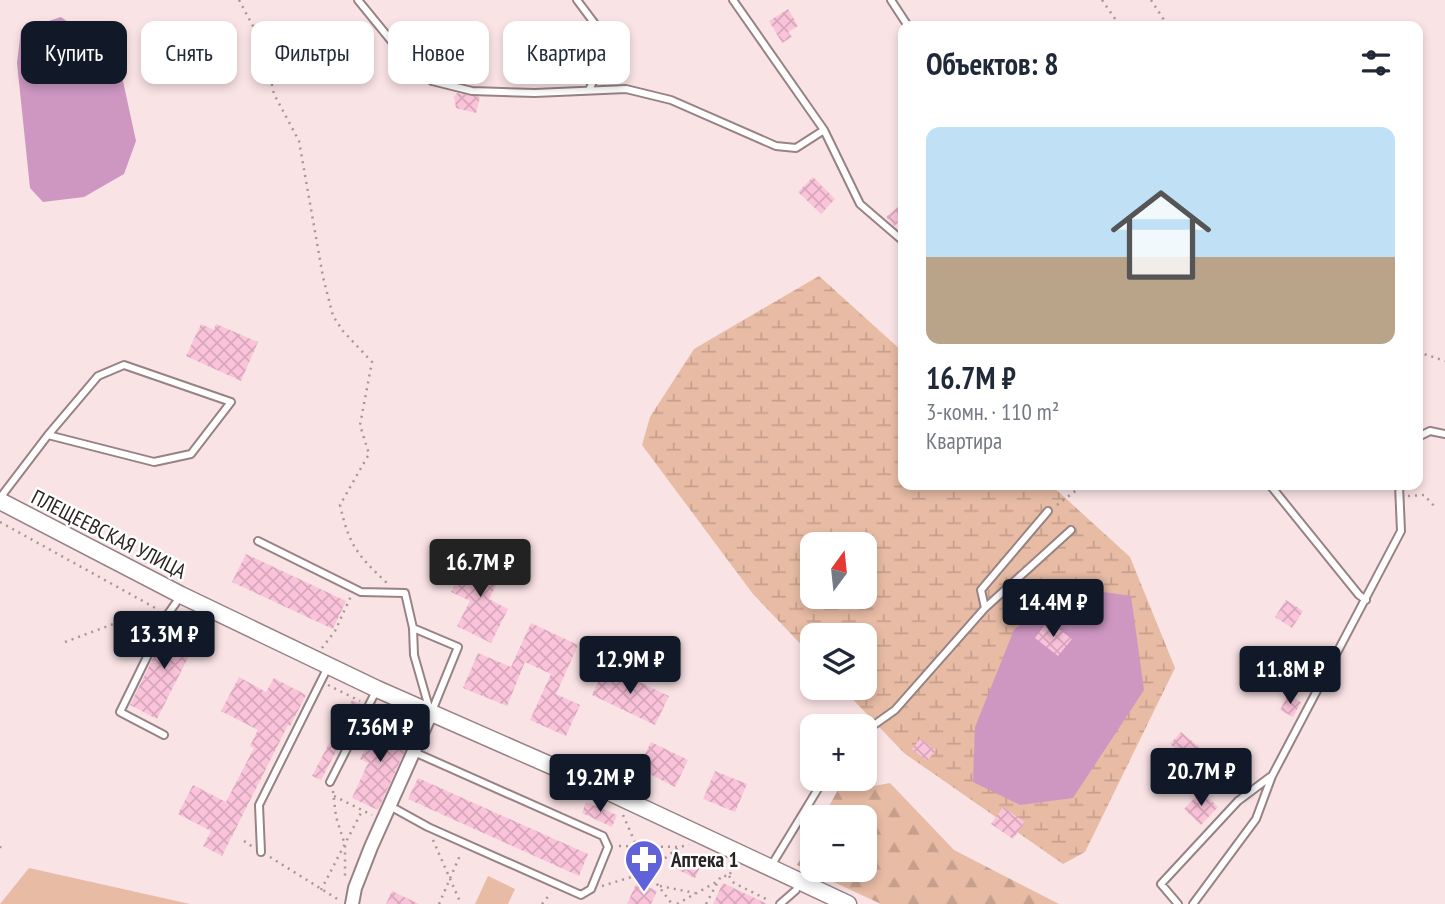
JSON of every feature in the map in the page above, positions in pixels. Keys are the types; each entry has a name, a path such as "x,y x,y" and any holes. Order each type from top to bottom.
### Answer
{"street":[{"name":"ПЛЕЩЕЕВСКАЯ УЛИЦА","path":"0,500 373,694 431,713 577,777 848,904"},
{"path":"352,904 355,888 431,713"}],"lane":[{"path":"358,0 402,54 432,81 472,92 536,93 626,89 671,100 776,146 796,148 824,130"},
{"path":"578,0 598,27 601,65 589,90"},
{"path":"733,0 824,130 860,204 898,237"},
{"path":"891,0 905,21"},
{"path":"0,500 48,436 98,376 124,365 231,402 191,454 154,462 48,436"},
{"path":"1423,434 1430,431 1445,434"},
{"path":"1274,490 1359,595 1366,600"},
{"path":"1193,904 1256,819 1272,776 1401,531 1399,490"},
{"path":"985,608 981,590 1048,511"},
{"path":"877,723 895,710 985,608 1072,530"},
{"path":"258,541 361,592 405,593 413,628 414,655 431,713"},
{"path":"164,735 120,712 168,614 181,595"},
{"path":"413,628 458,647 431,713"},
{"path":"261,852 259,805 326,671"},
{"path":"330,782 373,694"},
{"path":"390,806 428,827 581,895 591,889 608,847 603,836 414,751"},
{"path":"1178,904 1161,884 1238,801 1272,776"},
{"path":"770,868 817,791"},
{"path":"779,904 796,890 799,881"}],"path":[{"path":"239,0 262,43 274,94 299,141 323,277 333,316 342,331 372,362 359,425 369,454 340,505 348,536 362,560 389,585 405,593"},
{"path":"1102,0 1117,21"},
{"path":"1151,0 1165,21"},
{"path":"1423,354 1445,361"},
{"path":"1048,511 1076,490"},
{"path":"1398,496 1423,495 1436,508"},
{"path":"0,522 162,612 135,616 65,642"},
{"path":"323,646 335,631 355,589"},
{"path":"326,671 327,684 363,702 373,694"},
{"path":"345,878 345,845 336,817 334,796 376,817"},
{"path":"321,890 362,811"},
{"path":"623,815 648,872 672,904"},
{"path":"428,827 461,904"},
{"path":"244,841 343,903 343,890"},
{"path":"439,904 465,844"},
{"path":"608,847 691,845"},
{"path":"591,889 648,872 678,847"},
{"path":"729,876 736,862"},
{"path":"706,904 721,876 729,876"},
{"path":"729,876 734,883 772,904"},
{"path":"677,904 718,881"},
{"path":"542,904 559,885"},
{"path":"659,886 695,893"}],"green space":[{"path":"819,276 898,347 898,490 1056,490 1130,557 1175,668 1085,852 1063,864 904,753 877,725 877,714 867,714 853,700 877,700 877,623 800,623 800,643 753,594 642,445 650,417 694,349"},
{"path":"890,783 954,850 1059,904 881,904 834,882 877,882 877,805 830,805 837,791 877,791 877,785"},
{"path":"29,868 190,904 0,904"},
{"path":"488,876 515,889 508,904 475,904"}],"shaded area":[{"path":"61,17 67,21 49,21"},
{"path":"21,30 21,84 124,84 136,141 124,174 84,197 43,202 30,188 17,63"},
{"path":"1062,586 1131,596 1144,690 1073,798 1020,805 973,782 975,727 1014,630"}],"building":[{"path":"788,9 798,26 788,32 792,37 782,43 769,21"},
{"path":"457,93 480,97 476,113 456,108 454,97"},
{"path":"813,177 835,199 821,214 798,192"},
{"path":"898,207 898,222 894,226 886,217"},
{"path":"201,324 214,330 216,324 258,342 241,381 186,356"},
{"path":"246,554 346,601 333,629 232,582"},
{"path":"470,555 503,572 489,599 508,609 491,643 457,626 470,601 451,592"},
{"path":"1286,600 1303,611 1292,628 1275,617"},
{"path":"1048,621 1072,639 1058,656 1035,638"},
{"path":"531,623 578,645 556,694 580,705 566,736 530,720 551,674 525,662 507,706 463,688 478,653 511,667"},
{"path":"170,624 198,638 157,719 130,705"},
{"path":"1279,663 1296,674 1288,687 1270,676"},
{"path":"605,666 669,696 655,725 592,695"},
{"path":"239,677 266,692 274,678 306,695 222,856 203,846 211,831 178,814 193,785 226,802 254,748 250,746 258,730 221,711"},
{"path":"1288,695 1301,702 1293,717 1280,710"},
{"path":"352,700 361,704 321,780 312,776"},
{"path":"378,722 411,737 378,810 352,798 368,763 360,759"},
{"path":"1181,732 1199,747 1188,759 1170,744"},
{"path":"920,739 936,750 927,761 912,749"},
{"path":"651,742 688,760 675,787 638,768"},
{"path":"715,771 747,784 735,812 703,799"},
{"path":"418,778 588,854 579,876 408,799"},
{"path":"1201,791 1218,807 1201,825 1184,809"},
{"path":"586,802 617,815 612,827 582,813"},
{"path":"1003,807 1025,822 1013,839 991,824"},
{"path":"677,852 702,863 695,878 670,866"},
{"path":"637,882 657,891 651,904 627,904"},
{"path":"723,883 767,904 713,904"},
{"path":"392,891 419,904 386,904"}],"place":[{"name":"Аптека 1","path":"644,893"}]}
